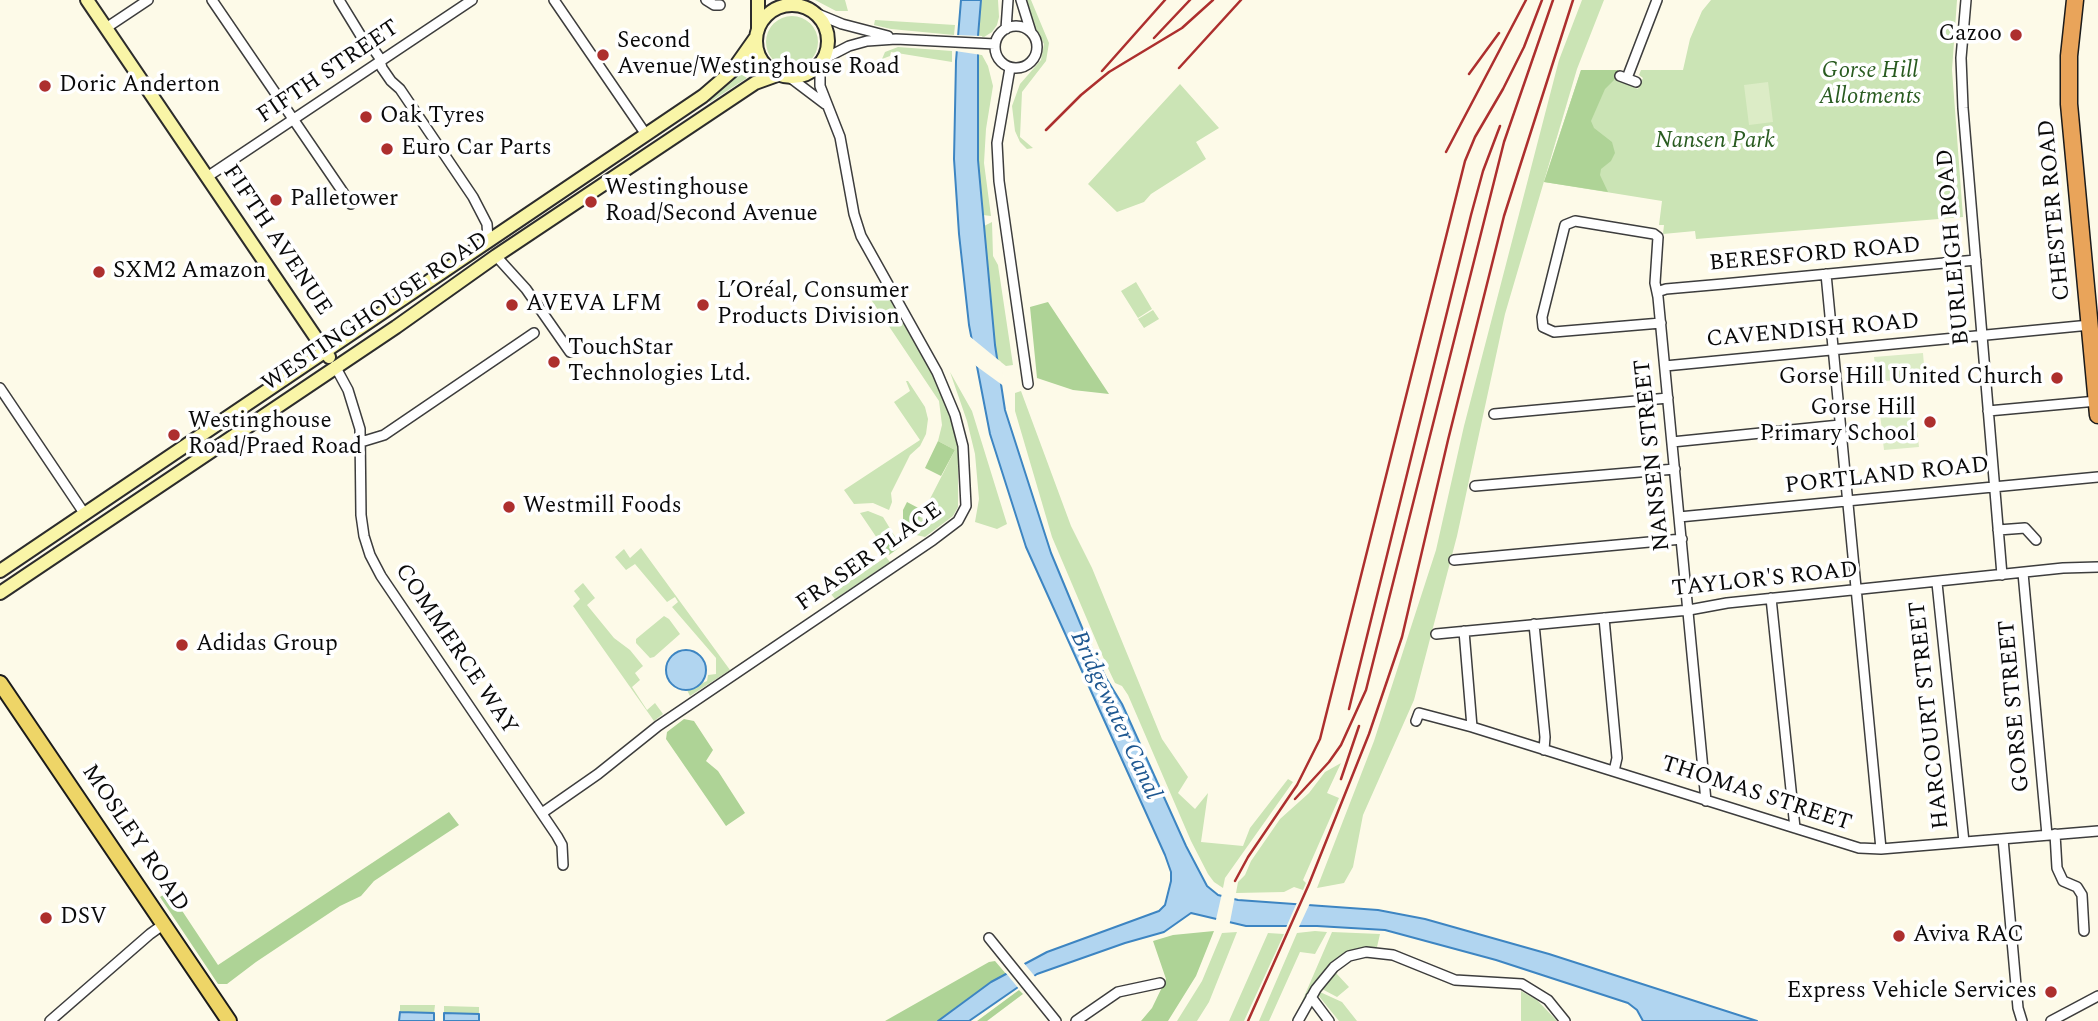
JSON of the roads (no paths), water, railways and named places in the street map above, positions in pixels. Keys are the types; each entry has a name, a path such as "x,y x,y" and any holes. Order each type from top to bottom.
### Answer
{"highway":[{"name":"CHESTER ROAD","path":"2075,0 2069,56 2069,104 2097,408"}],"main road":[{"name":"MOSLEY ROAD","path":"0,682 229,1021"}],"street":[{"name":"FIFTH AVENUE","path":"87,0 335,366"},
{"path":"106,28 148,0"},
{"path":"212,0 351,204"},
{"path":"340,0 361,36 370,44 473,197 487,224 488,239 496,256 526,289 570,352"},
{"name":"FIFTH STREET","path":"207,177 472,0"},
{"path":"554,0 656,150"},
{"path":"706,0 713,5 720,5"},
{"path":"758,0 758,53 762,60 826,105"},
{"path":"1006,29 1008,0"},
{"path":"1021,0 1037,44 1035,58 1024,67 1010,68 997,57 995,44 1000,33 1018,26 1031,32"},
{"path":"1628,79 1657,0"},
{"name":"BURLEIGH ROAD","path":"1966,0 1961,69 2002,575"},
{"path":"757,33 766,16 779,7 804,6 842,24 896,39"},
{"path":"804,6 824,25 827,33 827,49 821,62"},
{"name":"WESTINGHOUSE ROAD","path":"0,570 721,82 737,66 757,33"},
{"path":"784,75 806,74 821,62 857,43 896,39 995,44"},
{"name":"FRASER PLACE","path":"542,813 598,774 658,726 915,553 963,516 967,506 963,446 955,415 937,372 861,236 839,137 820,86 821,62"},
{"path":"1010,68 997,144 999,181 1028,384"},
{"name":"WESTINGHOUSE ROAD","path":"0,593 755,83 784,75"},
{"name":"NANSEN STREET","path":"1661,323 1554,332 1546,329 1541,321 1563,229 1568,223 1575,221 1654,234 1658,239 1654,279 1661,323 1706,801"},
{"name":"BERESFORD ROAD","path":"1657,292 1976,260"},
{"path":"1826,274 1881,849"},
{"name":"CAVENDISH ROAD","path":"1665,366 2090,325"},
{"path":"361,442 384,435 534,333"},
{"name":"COMMERCE WAY","path":"335,366 352,400 361,442 362,526 375,566 542,813 562,845 563,865"},
{"path":"0,388 84,513"},
{"path":"1494,414 1668,398"},
{"path":"1988,411 2097,408"},
{"path":"233,414 243,429"},
{"path":"1672,442 1840,425"},
{"path":"189,443 199,458"},
{"path":"1475,486 1675,469"},
{"name":"PORTLAND ROAD","path":"1679,517 2098,477"},
{"path":"1998,530 2025,528 2036,540"},
{"path":"1454,560 1682,539"},
{"name":"TAYLOR'S ROAD","path":"1436,634 1689,610 1770,598 2098,567"},
{"name":"GORSE STREET","path":"2023,573 2051,835 2057,868 2063,881 2077,887 2082,895 2084,931"},
{"name":"HARCOURT STREET","path":"1937,583 1964,842"},
{"path":"1770,598 1795,828"},
{"path":"1604,618 1617,758 1614,771"},
{"path":"1534,624 1544,750"},
{"path":"1464,631 1472,727"},
{"name":"THOMAS STREET","path":"1416,721 1419,713 1472,727 1859,848 1881,849 2098,831"},
{"path":"2003,839 2018,1008 2022,1021"},
{"path":"50,1021 149,934 164,924"},
{"path":"989,938 1035,992 1055,1021"},
{"path":"1298,1021 1322,981 1341,961 1357,953 1379,952 1405,960 1447,979 1522,984 1548,1000 1565,1021"},
{"path":"1076,1021 1118,992 1151,991 1160,984"},
{"path":"2051,1021 2098,996"},
{"path":"1311,998 1329,1021"}],"water":[{"name":"Bridgewater Canal","path":"961,0 981,0 978,36 978,160 995,345 1005,410 1051,553 1083,630 1122,704 1186,846 1207,886 1218,895 1238,900 1378,910 1425,919 1549,954 1757,1021 1643,1021 1637,1010 1628,1003 1496,960 1385,930 1246,926 1191,913 1164,932 1037,974 969,1021 938,1021 991,982 1047,952 1159,911 1165,905 1171,881 1165,855 1026,547 990,434 969,325 959,234 954,159 956,61"},
{"path":"686,650 694,651 700,656 705,662 705,678 700,684 694,689 686,690 678,689 672,684 667,678 666,670 667,662 672,656 678,651"},
{"path":"400,1012 434,1013 434,1021 399,1021"},
{"path":"444,1013 479,1014 479,1021 444,1021"}],"railway":[{"path":"1102,71 1165,0"},
{"path":"1154,38 1190,0"},
{"path":"1046,130 1109,72 1182,28 1213,0"},
{"path":"1179,68 1241,0"},
{"path":"1446,152 1526,0"},
{"path":"1235,881 1248,857 1297,785 1320,739 1465,161 1475,137 1524,47 1542,0"},
{"path":"1295,799 1341,745 1366,690 1504,142 1553,0"},
{"path":"1248,1021 1309,884 1369,734 1402,637 1504,216 1573,0"},
{"path":"1469,74 1499,33"},
{"path":"1349,709 1471,215 1483,171 1500,126"},
{"path":"1341,779 1359,726"}],"place":[{"name":"Cazoo","path":"2016,35"},
{"name":"Second Avenue/Westinghouse Road","path":"603,55"},
{"name":"Doric Anderton","path":"45,86"},
{"name":"Oak Tyres","path":"366,117"},
{"name":"Euro Car Parts","path":"387,149"},
{"name":"Palletower","path":"276,200"},
{"name":"Westinghouse Road/Second Avenue","path":"591,202"},
{"name":"SXM2 Amazon","path":"99,272"},
{"name":"AVEVA LFM","path":"512,305"},
{"name":"L’Oréal, Consumer Products Division","path":"703,305"},
{"name":"TouchStar Technologies Ltd.","path":"554,362"},
{"name":"Gorse Hill United Church","path":"2057,378"},
{"name":"Gorse Hill Primary School","path":"1930,422"},
{"name":"Westinghouse Road/Praed Road","path":"174,435"},
{"name":"Westmill Foods","path":"509,507"},
{"name":"Adidas Group","path":"182,645"},
{"name":"DSV","path":"46,918"},
{"name":"Aviva RAC","path":"1899,936"},
{"name":"Express Vehicle Services","path":"2051,992"}],"park label":[{"name":"Gorse Hill Allotments","path":"1870,85"},
{"name":"Nansen Park","path":"1715,142"}]}
